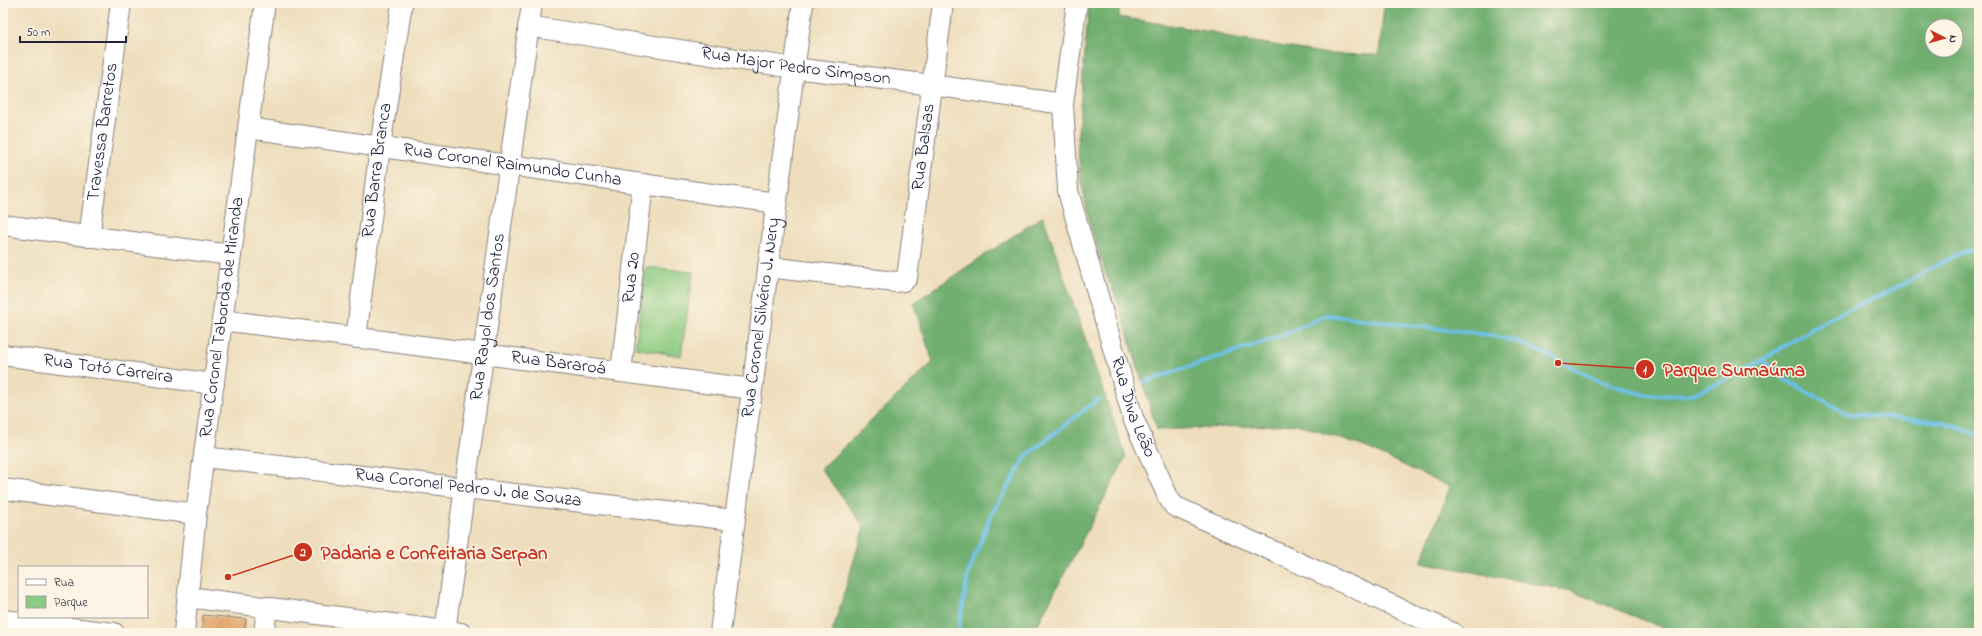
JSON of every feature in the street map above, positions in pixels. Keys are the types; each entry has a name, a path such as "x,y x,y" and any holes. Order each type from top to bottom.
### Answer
{"street":[{"name":"Travessa Barretos","path":"89,237 121,3"},
{"name":"Rua Coronel Taborda de Miranda","path":"184,633 196,514 265,3"},
{"name":"Rua Barra Branca","path":"356,338 380,147 402,3"},
{"name":"Rua Rayol dos Santos","path":"453,632 464,487 484,354 532,3"},
{"name":"Rua Coronel Silvério J. Nery","path":"720,633 733,520 752,389 803,3"},
{"name":"Rua Balsas","path":"768,267 895,282 903,281 907,278 943,3"},
{"name":"Rua Diva Leão","path":"1077,3 1063,104 1068,191 1133,418 1168,497 1174,506 1441,631"},
{"name":"Rua Major Pedro Simpson","path":"528,26 794,68 932,85 1063,104"},
{"name":"Rua Coronel Raimundo Cunha","path":"248,128 776,203"},
{"name":"Rua 20","path":"621,372 643,184"},
{"path":"3,225 231,255"},
{"name":"Rua Bararoá","path":"222,320 752,389"},
{"name":"Rua Totó Carreira","path":"3,355 214,384"},
{"name":"Rua Coronel Pedro J. de Souza","path":"204,456 733,520"},
{"path":"3,489 196,514"},
{"path":"188,597 453,632"},
{"path":"264,633 267,608"},
{"path":"3,620 114,633"}],"green space":[{"path":"1089,3 1120,3 1119,17 1218,33 1230,38 1328,54 1379,55 1384,5 1391,3 1979,3 1979,633 1676,633 1571,591 1421,562 1450,487 1365,447 1297,424 1157,430 1118,302 1106,275 1091,228 1081,180 1077,144"},
{"path":"1043,216 1126,457 1033,633 832,633 864,527 821,469 933,362 913,303"},
{"path":"646,267 693,272 681,356 635,348"}],"building":[{"path":"203,615 246,619 244,633 202,633"}],"waterway":[{"path":"1144,382 1281,336 1327,315 1489,335 1516,341 1548,355 1596,380 1645,395 1690,395 1738,375 1830,318 1894,289 1956,255 1979,246"},
{"path":"1762,360 1786,380 1848,414 1943,422 1979,435"},
{"path":"958,633 968,574 990,517 1027,455 1098,399"}],"place":[{"name":"Parque Sumaúma","path":"1558,363"},
{"name":"Padaria e Confeitaria Serpan","path":"228,577"}]}
